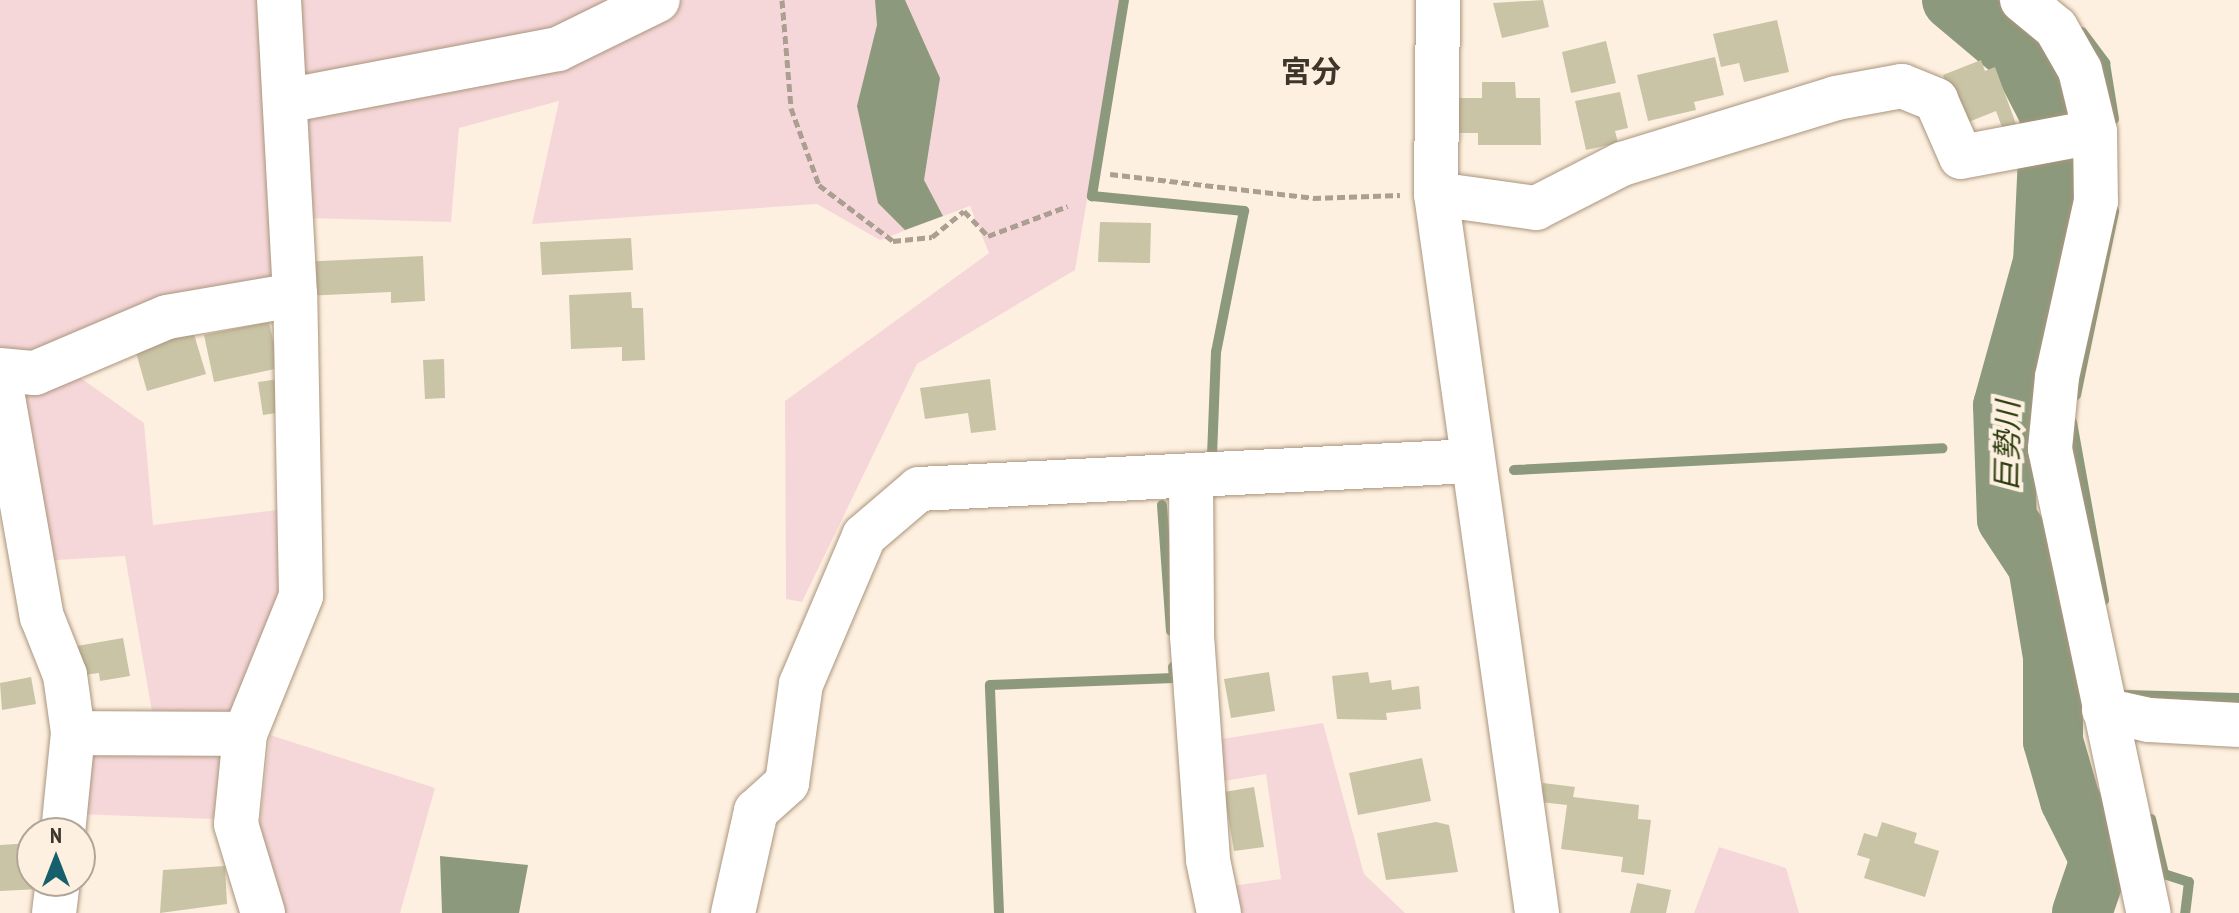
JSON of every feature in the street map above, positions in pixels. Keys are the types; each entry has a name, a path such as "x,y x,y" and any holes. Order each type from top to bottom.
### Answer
{"street":[{"path":"263,913 236,824 245,734 301,596 295,295 279,0"},
{"path":"285,101 558,49 658,0"},
{"path":"1438,0 1436,194 1471,461 1537,913"},
{"path":"2022,0 2056,28 2080,70 2095,132 2096,201 2057,377 2050,449 2145,907"},
{"path":"1436,194 1536,208 1622,164 1836,98 1902,86 1936,100 1961,157 2095,132"},
{"path":"0,370 35,373 167,317 295,295"},
{"path":"0,380 42,617 65,675 73,733 65,817"},
{"path":"733,913 756,811 787,783 801,684 864,536 919,489 1191,478 1471,461"},
{"path":"1191,478 1192,636 1208,860 1219,913"},
{"path":"2104,710 2149,720 2239,725"},
{"path":"73,733 245,734"}],"path":[{"path":"782,0 791,108 819,185 893,241 932,237 964,211 988,236 1068,206"},
{"path":"1110,174 1313,198 1436,194"}],"shaded area":[{"path":"0,0 1121,0 1075,270 917,364 802,602 786,599 785,401 989,253 970,206 880,240 817,204 532,224 559,101 459,128 451,222 306,218 282,290 47,354 144,423 153,525 286,509 290,596 228,725 155,729 125,556 40,561 0,481"},
{"path":"875,0 905,0 940,78 924,180 943,216 905,230 878,203 857,106 877,25"},
{"path":"1323,723 1364,874 1405,913 1215,913 1204,890 1281,879 1266,774 1194,786 1191,744"},
{"path":"270,735 435,788 400,913 284,913 259,830"},
{"path":"89,747 227,751 214,819 76,814"},
{"path":"1719,847 1786,868 1799,913 1694,913"},
{"path":"440,856 528,865 519,913 442,913"}],"building":[{"path":"1543,0 1549,27 1502,38 1493,3"},
{"path":"1777,20 1789,72 1744,82 1739,63 1721,67 1713,34"},
{"path":"1606,41 1616,83 1571,93 1562,52"},
{"path":"1715,57 1724,95 1694,102 1696,110 1648,121 1637,75"},
{"path":"1981,60 1985,71 1995,67 2019,132 2006,138 1996,111 1961,125 1943,75"},
{"path":"1482,82 1515,82 1516,98 1540,98 1541,145 1478,145 1478,133 1453,133 1453,98 1482,98"},
{"path":"1620,92 1628,128 1615,131 1618,143 1586,150 1575,101"},
{"path":"1100,222 1151,223 1150,263 1098,262"},
{"path":"631,238 633,270 542,275 540,242"},
{"path":"423,256 425,301 391,303 391,292 303,296 301,262"},
{"path":"631,292 632,308 643,308 645,360 622,361 622,347 571,349 569,295"},
{"path":"269,322 279,368 214,382 204,335"},
{"path":"193,331 206,374 147,391 135,349"},
{"path":"444,359 445,398 425,399 423,360"},
{"path":"279,379 283,412 263,415 258,382"},
{"path":"990,379 996,430 971,433 968,413 925,419 920,388"},
{"path":"123,638 130,676 100,681 99,673 83,675 77,646"},
{"path":"1269,672 1275,711 1231,718 1224,679"},
{"path":"1368,672 1370,683 1391,680 1392,690 1419,686 1421,709 1386,713 1387,720 1337,719 1332,676"},
{"path":"31,677 36,704 2,710 0,683"},
{"path":"1422,758 1431,801 1358,815 1349,773"},
{"path":"1543,783 1575,787 1573,797 1639,805 1638,819 1651,820 1644,875 1621,872 1623,857 1561,849 1567,805 1540,802"},
{"path":"1254,787 1264,847 1234,851 1224,792"},
{"path":"1436,822 1449,825 1458,872 1386,880 1377,833"},
{"path":"1882,822 1917,833 1914,843 1939,851 1925,897 1864,878 1870,859 1857,855 1864,833 1877,837"},
{"path":"16,844 16,890 0,891 0,845"},
{"path":"225,866 227,904 160,913 163,870"},
{"path":"1637,883 1671,890 1666,913 1630,913"}],"waterway":[{"path":"1124,0 1092,196 1244,211 1216,352 1212,456"},
{"name":"巨勢川","path":"1952,0 2020,57 2050,115 2043,262 2003,406 2007,519 2038,566 2053,657 2053,741 2070,800 2100,860 2082,913"},
{"path":"2082,32 2105,63 2114,119"},
{"path":"2076,395 2114,211"},
{"path":"2072,422 2104,600"},
{"path":"1514,470 1942,448"},
{"path":"1162,505 1171,631"},
{"path":"999,913 990,685 1174,678 1173,667"},
{"path":"2125,695 2239,698"},
{"path":"2151,819 2164,874 2189,882 2185,913"}],"district":[{"name":"宮分","path":"1311,71"}]}
